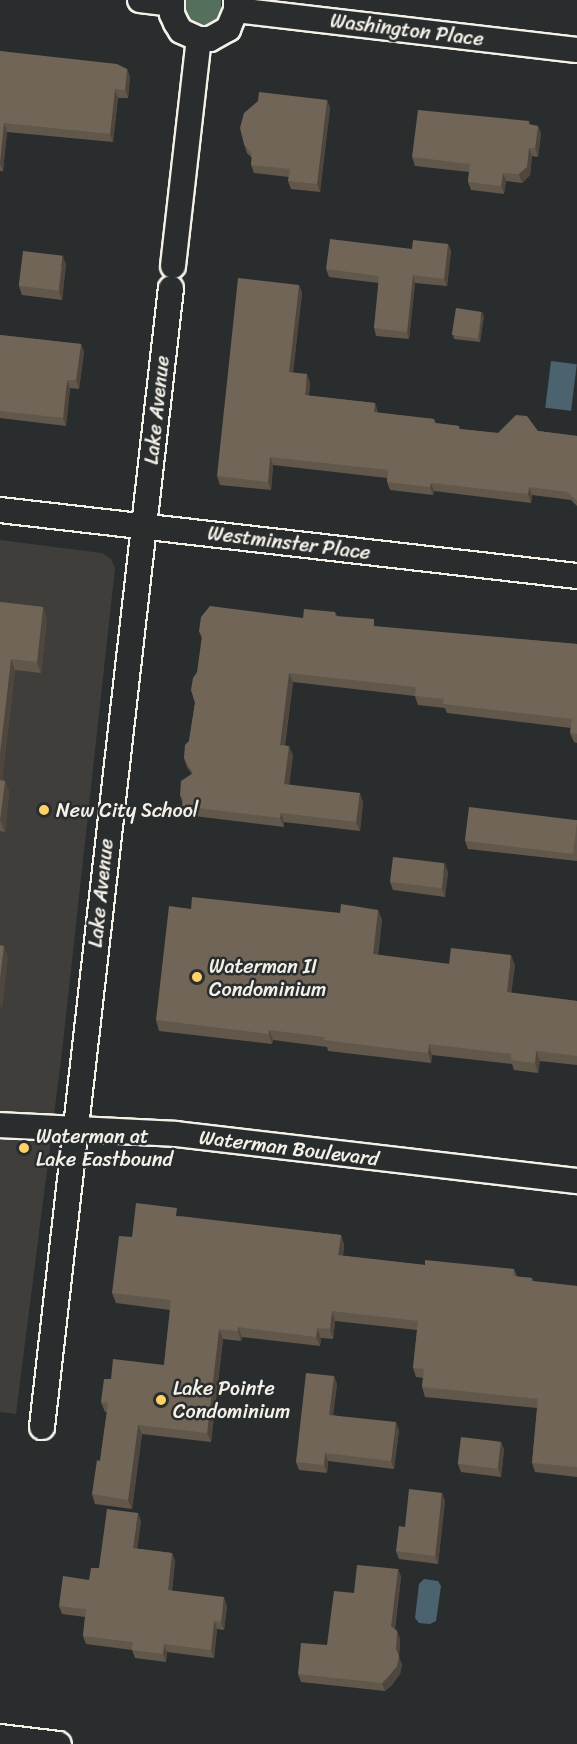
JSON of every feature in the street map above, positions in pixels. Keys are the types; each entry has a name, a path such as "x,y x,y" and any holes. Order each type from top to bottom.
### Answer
{"street":[{"path":"140,0 172,2 172,14 181,31 199,39 219,35 233,21 236,5"},
{"name":"Washington Place","path":"236,5 577,50"},
{"name":"Lake Avenue","path":"42,1427 199,39"},
{"name":"Westminster Place","path":"0,510 577,576"},
{"name":"Waterman Boulevard","path":"0,1125 176,1134 577,1181"},
{"path":"4,1740 59,1744"}],"shaded area":[{"name":"New City School","path":"0,540 102,553 111,559 115,568 62,1052 16,1414 0,1412"}],"green space":[{"path":"185,0 221,0 221,12 215,22 202,26 196,25 186,17"}],"water":[{"path":"551,361 577,364 571,411 545,408"},
{"path":"424,1579 438,1581 441,1586 436,1621 430,1624 419,1623 415,1618 419,1584"}],"building":[{"path":"0,51 117,64 127,69 125,90 115,89 110,134 4,123 0,162"},
{"path":"259,92 327,100 317,184 288,181 290,169 251,165 252,154 244,144 240,128 244,113 258,101"},
{"path":"418,110 529,121 528,124 538,126 535,148 529,148 527,167 519,174 503,173 501,186 468,182 470,164 412,157"},
{"path":"330,239 412,249 413,240 448,244 444,279 413,275 407,332 374,328 379,276 326,269"},
{"path":"23,251 63,256 58,291 19,286"},
{"path":"238,278 299,285 289,372 307,374 305,395 375,403 374,412 434,419 434,423 459,426 459,429 498,433 516,415 527,416 538,431 577,436 577,501 568,492 529,487 528,494 431,483 430,487 387,482 388,470 270,457 268,482 217,476"},
{"path":"456,308 482,312 477,339 452,335"},
{"path":"0,335 81,344 76,380 67,380 63,418 0,411"},
{"name":"New City School","path":"0,602 43,607 37,662 11,659 0,753"},
{"path":"210,606 303,618 304,609 335,612 335,616 374,619 374,626 577,644 577,734 570,733 572,719 443,704 444,699 415,696 416,687 289,673 280,745 289,746 284,784 360,793 356,822 281,813 280,818 182,806 181,781 193,773 184,758 195,703 191,690 193,678 197,672 202,636 199,631 201,617"},
{"path":"0,780 5,781 0,820"},
{"path":"469,807 577,820 573,854 465,841"},
{"path":"393,857 445,863 442,888 390,882"},
{"path":"192,897 340,913 341,904 378,910 373,954 449,964 451,948 511,955 507,992 577,1001 577,1056 536,1051 535,1063 511,1060 511,1054 429,1044 428,1053 324,1040 325,1037 269,1030 269,1034 156,1020 169,906 191,909"},
{"path":"0,945 4,946 0,979"},
{"path":"136,1203 177,1208 176,1216 341,1235 338,1255 425,1265 425,1260 514,1269 513,1276 532,1278 531,1281 577,1286 577,1467 532,1463 538,1399 422,1387 424,1369 413,1368 418,1321 332,1311 330,1329 317,1328 316,1337 238,1327 238,1331 219,1329 207,1433 138,1425 128,1500 92,1494 97,1460 100,1461 108,1403 101,1402 104,1379 111,1379 113,1359 164,1365 171,1300 112,1293 119,1236 132,1237"},
{"path":"306,1373 334,1376 329,1415 396,1422 391,1461 325,1453 324,1465 296,1462"},
{"path":"461,1437 501,1442 497,1469 458,1464"},
{"path":"409,1489 442,1493 435,1556 396,1551 399,1526 405,1527"},
{"path":"107,1509 138,1513 133,1548 172,1553 168,1590 224,1597 221,1622 214,1621 211,1650 164,1644 163,1654 132,1650 133,1642 83,1636 86,1609 59,1606 63,1576 89,1580 91,1568 99,1568"},
{"path":"357,1565 398,1569 391,1626 397,1631 396,1649 399,1656 397,1666 382,1683 298,1674 301,1643 327,1645 334,1591 354,1593"}],"place":[{"name":"New City School","path":"44,810"},
{"name":"Waterman II Condominium","path":"197,977"},
{"name":"Waterman at Lake Eastbound","path":"24,1148"},
{"name":"Lake Pointe Condominium","path":"161,1400"}]}
